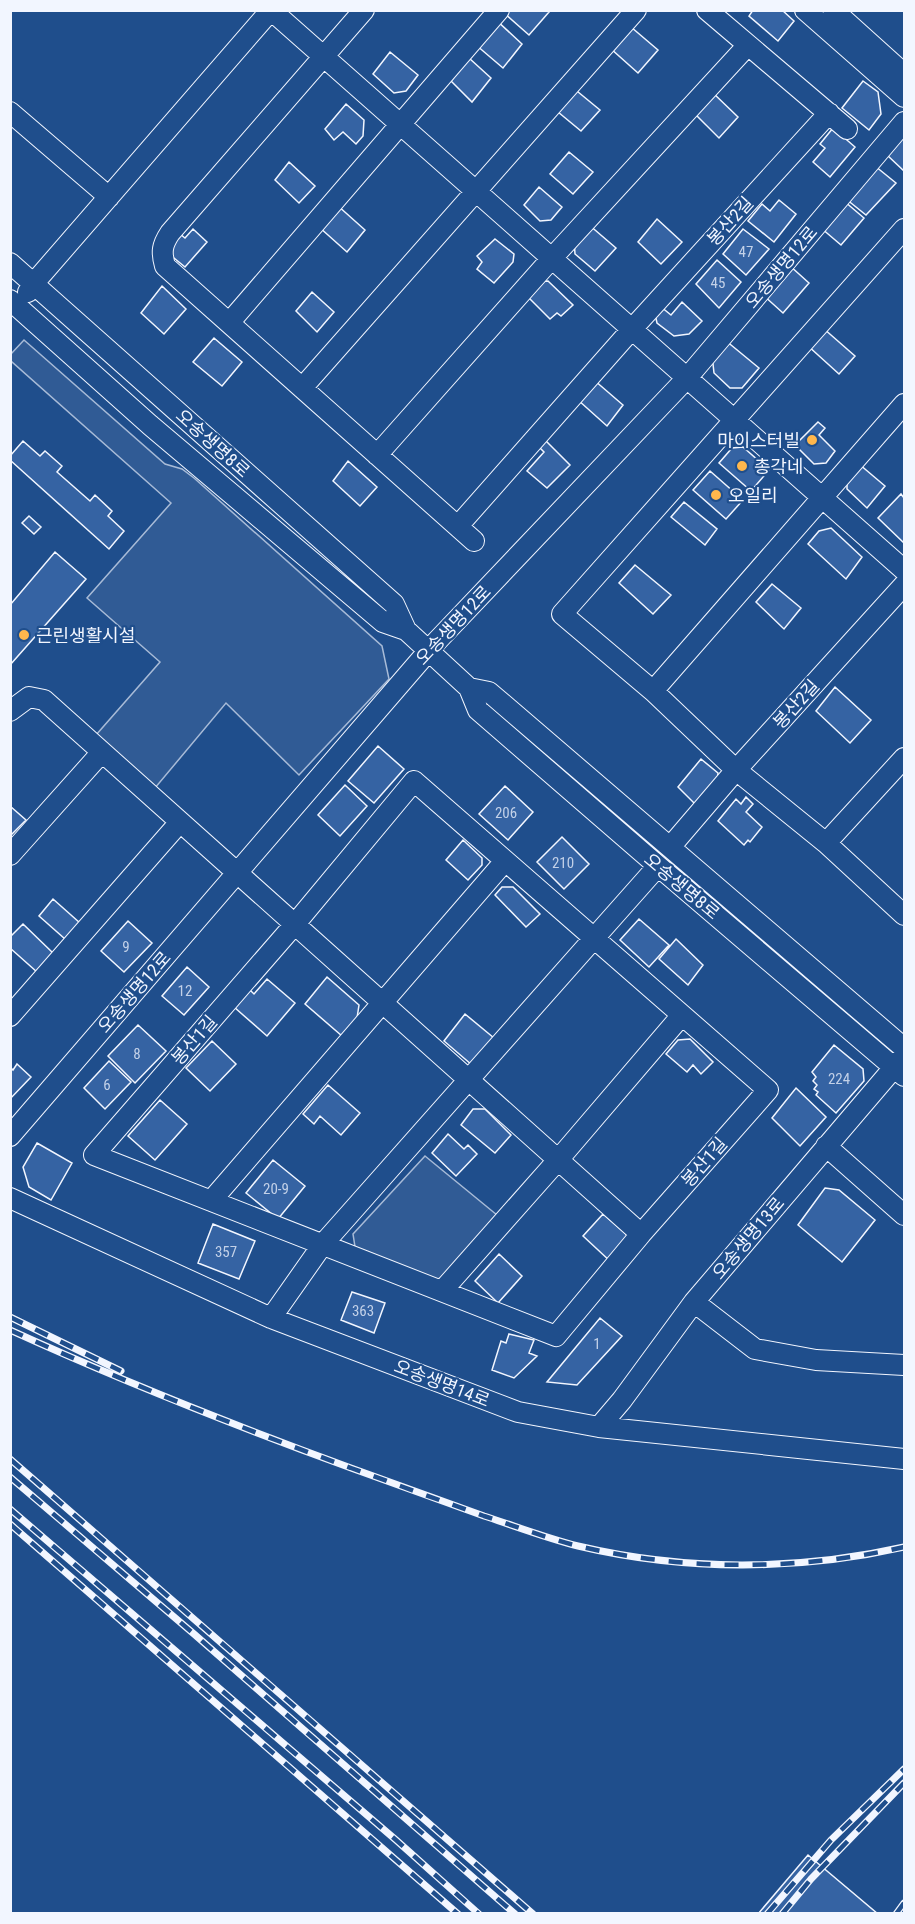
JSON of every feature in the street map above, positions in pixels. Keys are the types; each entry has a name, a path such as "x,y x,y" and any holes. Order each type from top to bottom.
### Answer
{"street":[{"path":"15,303 271,10 904,570"},
{"path":"364,10 170,233 163,244 162,254 165,266 474,541"},
{"path":"229,323 499,10"},
{"path":"302,388 636,10"},
{"path":"707,10 847,129"},
{"path":"805,10 904,97"},
{"path":"833,10 904,74"},
{"path":"377,455 552,258 748,45"},
{"path":"10,112 109,198"},
{"name":"봉산2길","path":"458,526 632,329 829,113"},
{"name":"오송생명12로","path":"10,1136 428,651 687,378 904,122"},
{"path":"904,229 562,614 653,692 736,770 826,843 904,915"},
{"name":"오송생명8로","path":"10,263 394,604 406,630 469,688 478,710 658,866 901,1066"},
{"name":"오송생명8로","path":"15,303 150,425 383,622 406,630"},
{"path":"653,692 904,404"},
{"name":"봉산2길","path":"671,846 736,770 904,585"},
{"name":"오송생명8로","path":"469,688 489,692 904,1047"},
{"path":"10,711 29,697 44,700 641,1234"},
{"path":"10,855 102,752"},
{"path":"826,843 904,758"},
{"name":"봉산1길","path":"211,1201 94,1155 414,781 506,861"},
{"path":"10,1016 180,822"},
{"path":"506,861 682,1015 558,1160 442,1291 211,1201 506,861"},
{"path":"271,1318 323,1245 658,866"},
{"name":"봉산1길","path":"442,1291 556,1336 641,1234 768,1090 682,1015"},
{"name":"오송생명13로","path":"599,1427 622,1400 694,1302 826,1146 901,1066"},
{"path":"826,1146 904,1215"},
{"name":"오송생명14로","path":"10,1198 271,1318 518,1412 599,1427 904,1459"},
{"path":"694,1302 755,1349 816,1360 904,1365"}],"shaded area":[{"path":"24,340 165,464 182,469 194,478 382,646 389,679 299,775 226,703 155,788 96,735 160,662 87,598 171,503 11,361 10,355"},
{"path":"425,1156 497,1215 441,1278 433,1280 356,1253 353,1234"}],"building":[{"path":"504,10 547,10 549,12 529,35 503,12"},
{"path":"753,10 782,10 794,21 778,41 749,16"},
{"path":"495,19 522,44 503,68 476,45"},
{"path":"631,27 658,50 638,73 610,48"},
{"path":"390,52 418,75 406,91 394,93 373,74"},
{"path":"469,58 491,78 472,102 451,81"},
{"path":"863,81 878,92 881,114 869,130 842,108"},
{"path":"572,87 600,110 581,131 552,107"},
{"path":"711,91 738,117 719,138 693,112"},
{"path":"346,104 364,120 363,136 356,144 343,132 334,140 325,129"},
{"path":"833,128 855,147 830,177 813,162 825,148 820,144"},
{"path":"904,136 904,171 887,155"},
{"path":"569,152 593,172 573,194 550,174"},
{"path":"289,162 315,186 299,203 275,180"},
{"path":"875,166 896,183 866,215 846,199"},
{"path":"539,187 562,207 551,220 540,221 524,205"},
{"path":"779,200 796,214 774,242 748,221 762,204 770,211"},
{"path":"844,201 864,218 841,245 821,228"},
{"path":"337,205 365,230 347,252 319,227"},
{"path":"657,219 682,242 661,264 638,242"},
{"path":"588,224 616,248 595,271 575,254 574,239"},
{"path":"193,229 207,242 185,267 169,254 169,249 180,234 185,238"},
{"path":"743,229 769,249 746,275 723,254"},
{"path":"495,239 514,254 513,262 494,283 477,269 482,262 477,256"},
{"path":"717,260 741,282 719,308 696,284"},
{"path":"789,265 809,283 783,313 763,295"},
{"path":"548,281 573,305 561,316 557,313 550,319 526,295 536,282"},
{"path":"162,286 186,309 164,334 141,313"},
{"path":"312,292 334,312 317,332 296,311"},
{"path":"682,302 702,321 689,334 674,336 657,323 655,314 660,306 671,315"},
{"path":"823,328 855,356 839,374 807,345"},
{"path":"214,338 242,362 222,386 193,362"},
{"path":"725,340 759,368 742,388 730,388 714,373 712,355"},
{"path":"594,380 623,405 607,426 578,400"},
{"name":"마이스터빌","path":"818,422 825,428 819,435 835,451 826,463 814,464 795,445"},
{"path":"542,437 570,465 547,488 527,471 544,452 536,444"},
{"path":"23,441 40,456 45,451 62,466 57,472 90,501 95,495 112,511 108,516 124,531 109,549 10,460 10,456"},
{"path":"743,447 769,470 751,491 719,463 732,448"},
{"path":"348,461 377,487 360,506 333,481"},
{"path":"859,464 885,486 867,508 847,489 847,477"},
{"path":"710,471 743,500 726,519 693,490"},
{"path":"901,494 904,498 904,543 878,518"},
{"path":"684,502 717,529 705,545 671,517"},
{"path":"29,516 41,527 34,534 22,523"},
{"path":"831,528 862,557 846,579 808,544 819,531"},
{"name":"근린생활시설","path":"55,552 86,579 10,665 10,605"},
{"path":"635,565 671,595 653,614 619,583"},
{"path":"772,584 801,608 784,629 756,602"},
{"path":"835,687 871,720 850,743 816,711"},
{"path":"378,746 404,769 374,803 348,781"},
{"path":"701,759 718,773 717,782 696,805 678,787"},
{"path":"345,785 367,806 340,836 318,815"},
{"path":"505,786 533,812 508,840 479,814"},
{"path":"746,797 753,804 746,812 762,827 750,842 748,840 744,845 718,821 736,799 741,804"},
{"path":"10,806 26,820 10,836"},
{"path":"562,837 589,864 564,889 537,862"},
{"path":"463,840 482,858 482,865 468,880 446,860"},
{"path":"502,887 513,887 540,914 526,927 495,895"},
{"path":"53,899 80,923 65,939 39,916"},
{"path":"639,919 669,945 649,967 620,940"},
{"path":"128,921 152,943 124,972 101,951"},
{"path":"23,924 54,954 37,972 10,948 10,937"},
{"path":"676,939 703,965 688,985 659,959"},
{"path":"187,967 209,987 184,1015 162,996"},
{"path":"327,977 359,1005 357,1018 342,1036 305,1004"},
{"path":"267,979 295,1003 267,1036 234,1007 249,989 254,994"},
{"path":"465,1014 494,1038 472,1065 444,1041"},
{"path":"138,1025 166,1051 135,1083 108,1056"},
{"path":"690,1039 713,1062 701,1074 693,1065 687,1072 666,1054 678,1040"},
{"path":"212,1041 236,1064 210,1091 186,1068"},
{"path":"834,1045 863,1069 864,1081 836,1113 816,1095 818,1092 814,1089 817,1085 813,1081 816,1077 812,1072"},
{"path":"109,1061 131,1082 105,1109 84,1088"},
{"path":"17,1064 31,1077 10,1099 10,1067 13,1070"},
{"path":"328,1085 360,1113 341,1135 320,1116 314,1124 303,1114"},
{"path":"796,1088 826,1117 800,1146 772,1118"},
{"path":"160,1100 187,1124 155,1160 128,1136"},
{"path":"473,1109 485,1109 511,1135 495,1153 461,1125"},
{"path":"448,1134 464,1149 468,1145 477,1154 456,1176 432,1153"},
{"path":"37,1143 72,1163 51,1200 29,1187 23,1167"},
{"path":"273,1160 305,1186 278,1219 246,1193"},
{"path":"825,1188 839,1190 875,1220 842,1262 798,1225"},
{"path":"603,1214 626,1234 627,1244 611,1262 583,1236"},
{"path":"213,1224 255,1241 239,1279 198,1263"},
{"path":"499,1254 522,1276 498,1303 475,1281"},
{"path":"352,1292 385,1303 374,1333 341,1320"},
{"path":"600,1318 622,1336 577,1385 547,1382"},
{"path":"509,1334 534,1340 529,1353 537,1356 514,1378 492,1370 501,1341 506,1343"},
{"path":"808,1855 878,1914 758,1914"}],"railway":[{"path":"10,1317 121,1371"},
{"path":"10,1330 137,1385 265,1436 484,1516 578,1546 659,1560 741,1565 823,1560 904,1547"},
{"path":"10,1459 533,1914"},
{"path":"10,1477 515,1914"},
{"path":"10,1509 479,1914"},
{"path":"10,1524 458,1914"},
{"path":"767,1914 831,1840 904,1769"},
{"path":"782,1914 811,1879 904,1783"},
{"path":"896,1914 904,1903"}],"place":[{"name":"마이스터빌","path":"812,440"},
{"name":"총각네","path":"742,466"},
{"name":"오일리","path":"716,495"},
{"name":"근린생활시설","path":"24,635"}]}
